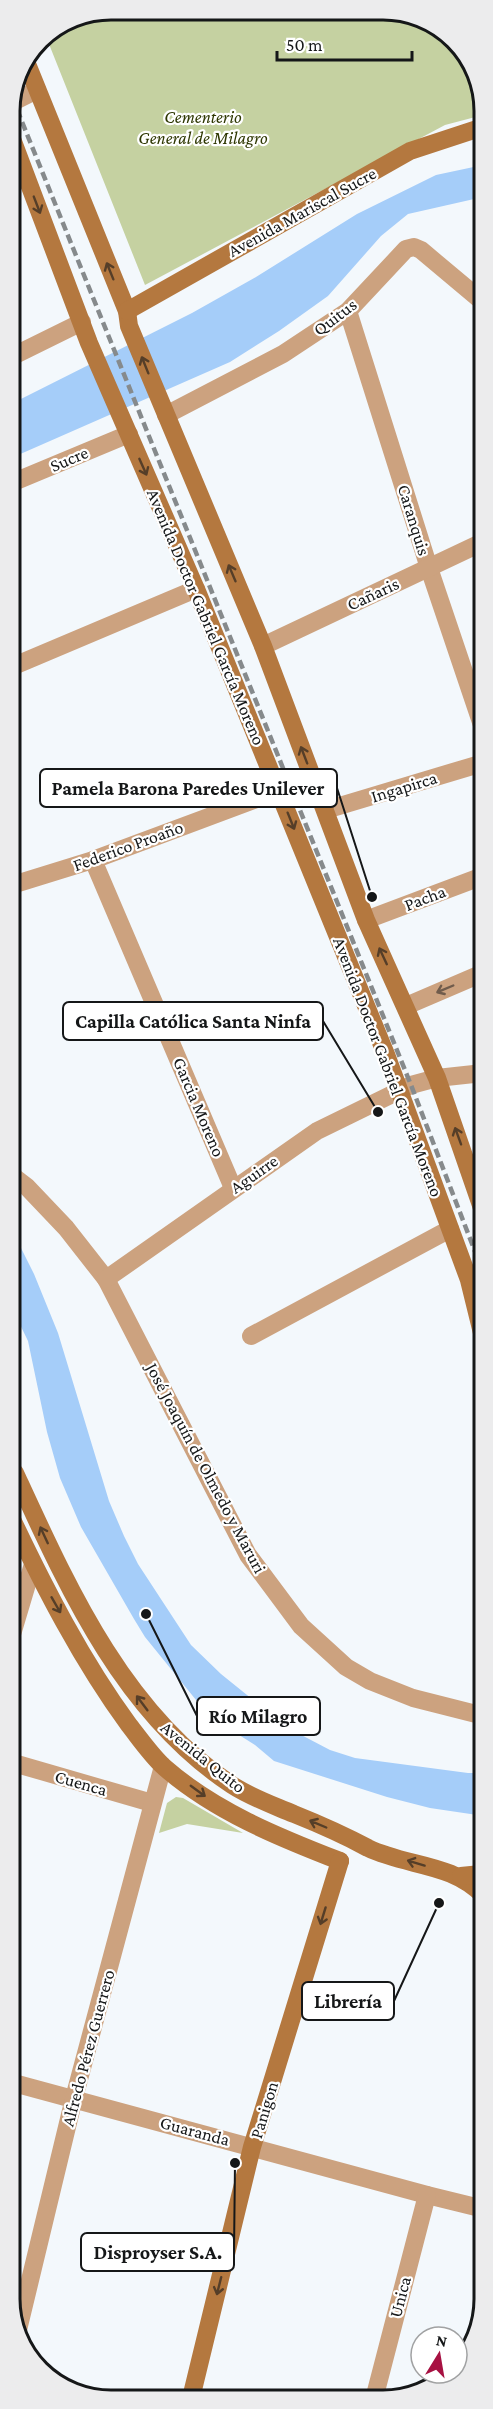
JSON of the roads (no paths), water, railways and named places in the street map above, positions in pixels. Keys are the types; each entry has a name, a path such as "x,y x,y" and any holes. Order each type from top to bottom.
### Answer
{"main road":[{"name":"Avenida Doctor Gabriel García Moreno","path":"29,70 163,409 263,646 366,920 437,1078 474,1184"},
{"name":"Avenida Mariscal Sucre","path":"128,319 410,151 474,130"},
{"name":"Avenida Doctor Gabriel García Moreno","path":"20,160 89,343 196,589 278,790 406,1088 473,1298"},
{"name":"Avenida Quito","path":"19,1482 45,1538 104,1646 148,1710 169,1734 231,1784 253,1798 346,1835 370,1849 461,1876 473,1887"},
{"name":"Avenida Quito","path":"19,1535 33,1564 107,1694 163,1766 224,1810 286,1840 340,1860"},
{"path":"340,1860 352,1852 370,1849"},
{"name":"Panigon","path":"193,2390 252,2147 340,1860"},
{"path":"461,1876 473,1875"}],"street":[{"path":"21,98 37,90"},
{"name":"Quitus","path":"163,409 283,354 348,310 406,249 421,250 474,294"},
{"name":"Caranquis","path":"348,310 429,568 474,701"},
{"path":"20,353 82,322"},
{"name":"Sucre","path":"20,479 129,434"},
{"name":"Cañaris","path":"263,646 474,546"},
{"path":"20,663 196,589"},
{"name":"Ingapirca","path":"326,810 474,766"},
{"name":"Federico Proaño","path":"20,883 93,860 313,778"},
{"name":"Garcia Moreno","path":"93,860 233,1188"},
{"name":"Pacha","path":"366,920 474,880"},
{"path":"406,1006 474,977"},
{"name":"Aguirre","path":"106,1280 316,1131 406,1088 437,1078 474,1074"},
{"name":"José Joaquín de Olmedo y Maruri","path":"20,1182 66,1228 106,1280 248,1555 301,1626 346,1666 370,1681 413,1698 473,1713"},
{"path":"251,1336 450,1229"},
{"path":"19,1610 33,1564"},
{"name":"Cuenca","path":"19,1765 152,1803"},
{"name":"Alfredo Pérez Guerrero","path":"21,2316 74,2098 163,1766"},
{"name":"Guaranda","path":"19,2084 473,2206"},
{"name":"Unica","path":"376,2390 427,2195"}],"water":[{"path":"474,167 474,199 408,214 381,236 328,296 230,362 20,454 20,400 192,313 256,277 357,214 436,175"},
{"path":"19,1245 58,1333 109,1501 124,1536 138,1564 191,1645 221,1674 288,1728 330,1750 355,1758 473,1773 473,1814 430,1808 387,1797 274,1761 255,1745 209,1716 145,1637 81,1527 60,1478 47,1432 28,1341 19,1323"}],"railway":[{"path":"20,117 411,1085 473,1248"}],"place":[{"name":"Pamela Barona Paredes Unilever","path":"372,897"},
{"name":"Capilla Católica Santa Ninfa","path":"378,1112"},
{"name":"Río Milagro","path":"146,1614"},
{"name":"Librería","path":"439,1903"},
{"name":"Disproyser S.A.","path":"235,2163"}],"park label":[{"name":"Cementerio General de Milagro","path":"203,127"}]}
